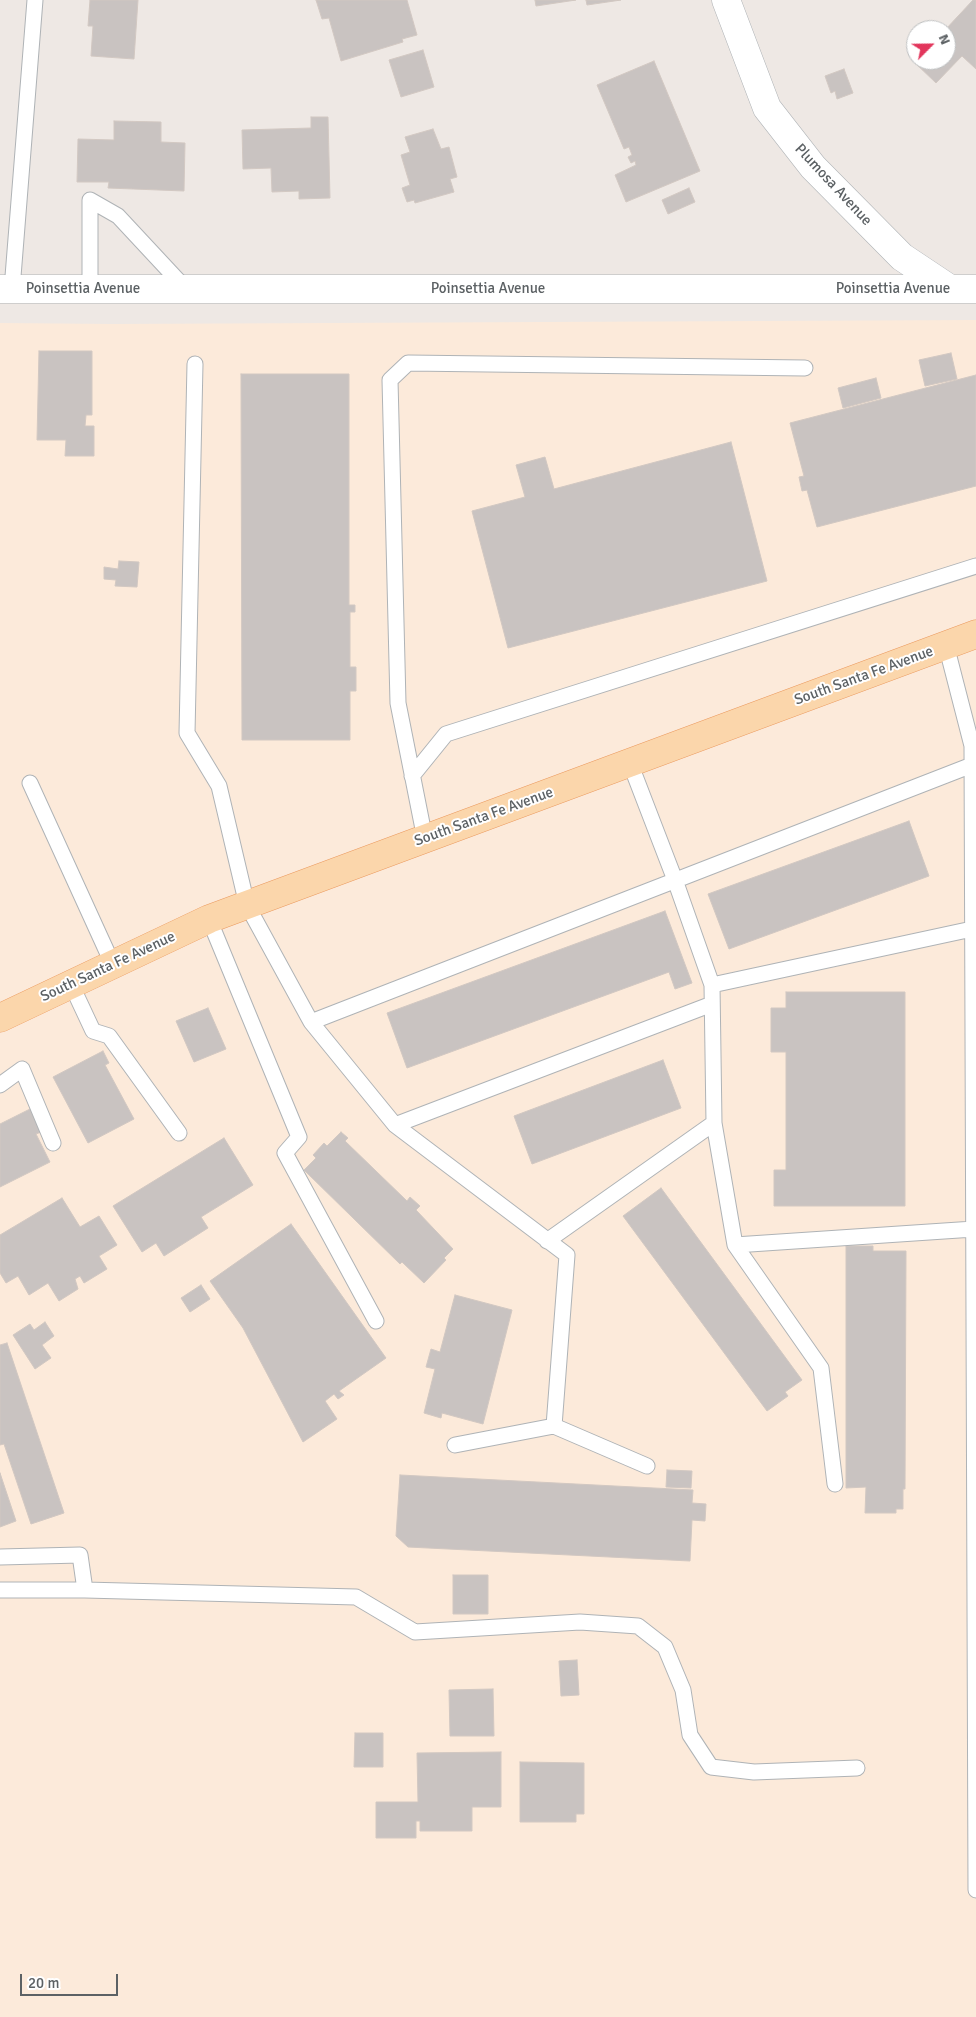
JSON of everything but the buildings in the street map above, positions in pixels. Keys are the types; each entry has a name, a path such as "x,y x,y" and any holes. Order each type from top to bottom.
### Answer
{"main road":[{"name":"South Santa Fe Avenue","path":"0,1018 209,919 976,634"}],"street":[{"name":"Plumosa Avenue","path":"726,0 767,108 813,167 902,256 963,289"},
{"name":"Poinsettia Avenue","path":"6,289 963,289"}],"lane":[{"path":"6,289 35,0"},
{"path":"90,289 90,200 118,216 186,289"},
{"path":"195,364 187,733 220,786 247,905 312,1022 395,1125 567,1255 554,1426"},
{"path":"425,839 398,703 390,380 408,364 805,368"},
{"path":"412,776 446,734 976,566"},
{"path":"946,645 972,746 975,1134 976,1890"},
{"path":"630,763 675,880 712,985 714,1123 735,1245 821,1368 834,1484"},
{"path":"312,1022 972,765"},
{"path":"30,783 113,965"},
{"path":"209,919 299,1137 285,1153 376,1322"},
{"path":"712,985 972,929"},
{"path":"71,984 93,1030 109,1036 178,1134"},
{"path":"395,1125 712,1004"},
{"path":"0,1085 22,1069 53,1143"},
{"path":"547,1241 714,1123"},
{"path":"735,1245 974,1229"},
{"path":"455,1445 554,1426 647,1466"},
{"path":"0,1557 80,1555 85,1590"},
{"path":"0,1590 85,1590 356,1597 415,1632 580,1622 638,1626 665,1647 683,1690 690,1735 711,1767 754,1772 857,1768"}],"shaded area":[{"path":"976,320 976,2017 0,2017 0,323"}]}
